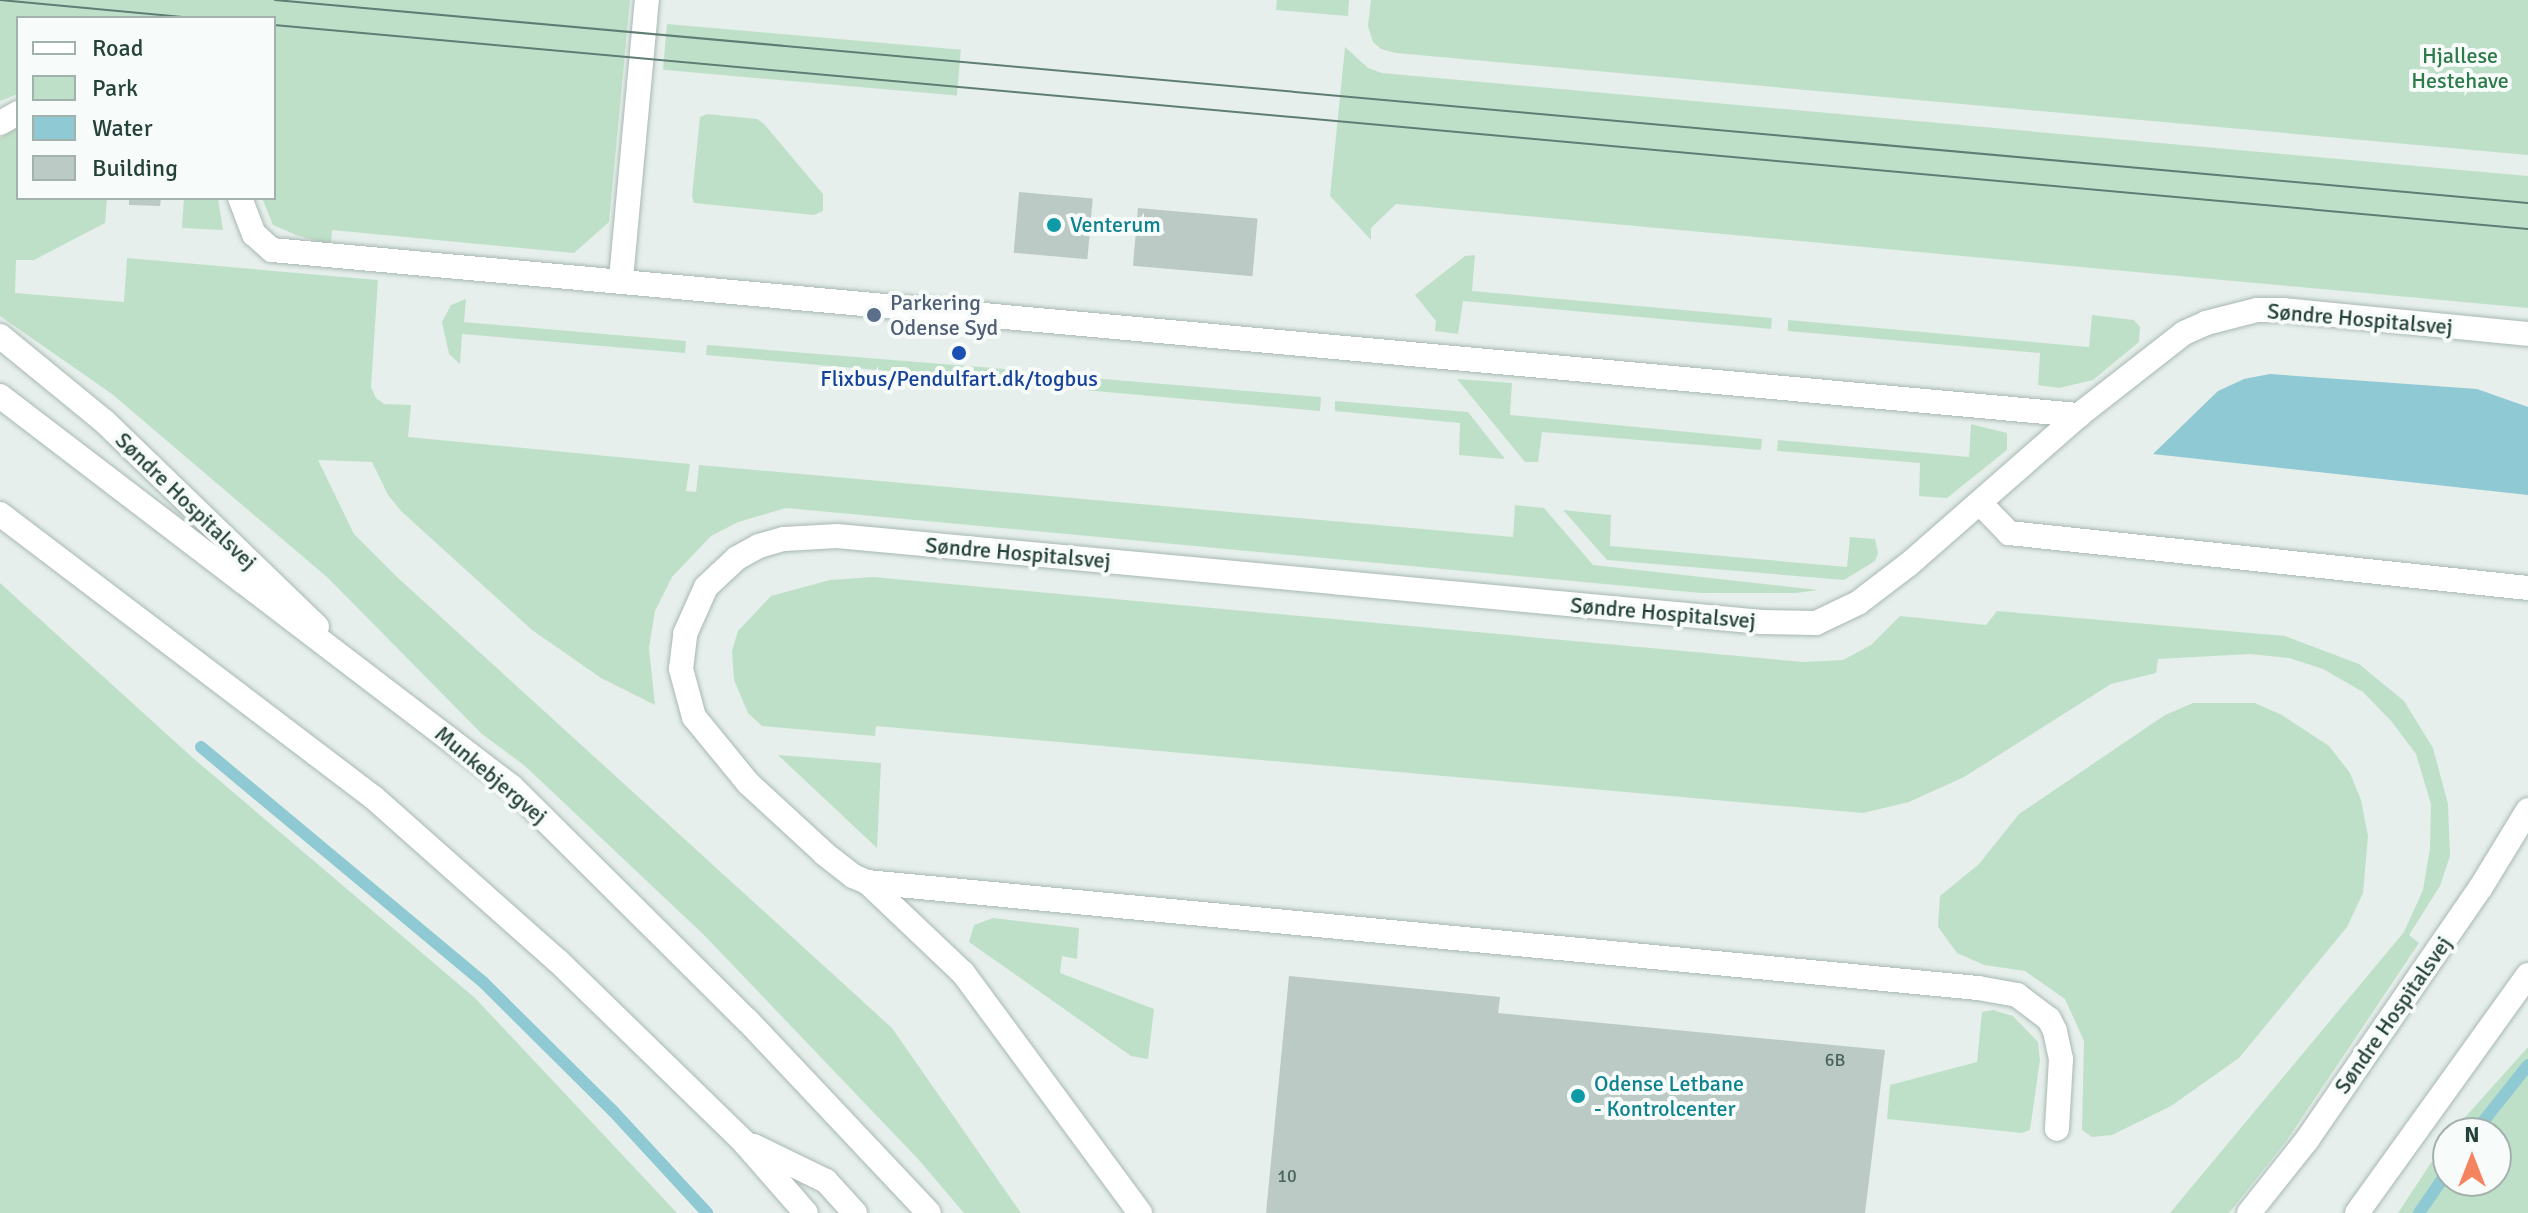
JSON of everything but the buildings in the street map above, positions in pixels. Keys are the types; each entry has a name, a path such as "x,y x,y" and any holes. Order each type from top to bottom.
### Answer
{"street":[{"path":"621,279 647,0"},
{"path":"241,200 254,234 272,250 621,279 2079,415"},
{"name":"Søndre Hospitalsvej","path":"1140,1213 963,973 867,882 824,853 748,783 704,733 687,701 681,652 692,614 717,573 759,546 812,536 867,539 1746,621 1816,623 1858,603 1980,503 2079,415 2184,333 2231,315 2257,310 2284,310 2528,334"},
{"name":"Søndre Hospitalsvej","path":"0,336 104,421 365,674"},
{"name":"Munkebjergvej","path":"0,396 512,787 747,1020 929,1213"},
{"path":"1980,503 2009,533 2528,588"},
{"path":"0,514 373,797 558,961 744,1142 806,1213"},
{"name":"Søndre Hospitalsvej","path":"2249,1213 2307,1140 2481,887 2528,810"},
{"path":"867,882 1962,986 2017,995 2049,1019 2055,1031 2061,1059 2057,1129"},
{"path":"2357,1213 2528,975"},
{"path":"744,1142 826,1181 855,1213"}],"green space":[{"path":"0,0 630,0 609,222 574,253 332,230 331,245 273,225 263,200 276,200 276,16 16,16 16,95 0,101"},
{"path":"1277,0 1349,0 1348,16 1276,10"},
{"name":"Hjallese Hestehave","path":"1371,0 2528,0 2528,155 1396,53 1381,49 1373,42 1368,26"},
{"path":"667,24 961,50 957,96 663,70"},
{"path":"1345,47 1368,68 1382,73 2528,176 2528,308 1396,204 1371,228 1371,240 1330,196"},
{"path":"707,114 757,119 764,124 823,194 823,211 814,215 694,203 692,196 700,117"},
{"path":"16,129 16,200 107,200 105,223 34,260 16,260 15,293 124,302 127,258 378,280 371,387 376,398 384,404 411,405 408,437 690,464 686,491 696,492 699,465 1513,537 1515,505 1544,508 1593,565 1818,590 1796,593 1701,593 786,508 738,522 711,536 672,577 655,611 649,648 655,705 601,678 532,630 401,511 388,495 372,462 318,460 354,534 397,577 892,1028 1021,1213 964,1213 918,1159 704,935 525,766 482,734 328,578 112,394 0,316 0,138"},
{"path":"184,200 218,200 223,230 182,228"},
{"path":"1475,255 1472,291 1772,318 1771,329 1463,301 1458,334 1435,331 1436,321 1415,295 1465,256"},
{"path":"466,299 464,322 686,341 685,353 462,334 460,364 449,354 442,322 451,305"},
{"path":"2092,315 2134,320 2140,327 2139,342 2093,380 2059,388 2038,385 2040,353 1788,331 1788,320 2089,347"},
{"path":"707,345 1005,369 1004,381 706,355"},
{"path":"1018,372 1321,397 1320,411 1017,384"},
{"path":"1457,379 1512,383 1510,415 1762,439 1761,450 1542,432 1538,462 1525,462"},
{"path":"1335,401 1468,412 1505,459 1459,455 1460,423 1335,411"},
{"path":"1971,424 2007,433 2007,450 1947,498 1919,496 1920,463 1777,451 1778,440 1969,457"},
{"path":"1563,510 1611,515 1610,546 1847,567 1850,537 1875,539 1878,553 1875,561 1844,580 1607,560"},
{"path":"873,577 1804,662 1843,660 1871,645 1900,616 1986,625 1997,611 2285,636 2359,664 2404,701 2433,748 2448,804 2450,856 2440,886 2409,935 2419,943 2287,1140 2229,1213 2170,1213 2404,932 2423,890 2430,848 2431,804 2416,754 2392,722 2363,692 2323,669 2289,658 2250,654 2158,659 2156,673 2111,684 1964,777 1909,802 1863,813 876,726 875,736 762,726 748,713 734,680 732,651 738,631 771,596 830,580"},
{"path":"0,583 193,758 475,998 677,1213 0,1213"},
{"path":"2193,703 2255,703 2282,715 2329,746 2350,773 2361,800 2368,836 2363,893 2347,927 2239,1058 2171,1106 2112,1135 2092,1137 2082,1130 2084,1041 2065,999 2025,971 1984,965 1957,953 1938,927 1940,896 1979,864 2019,814 2165,715"},
{"path":"778,755 881,763 877,848"},
{"path":"993,918 1079,928 1077,959 1062,956 1060,973 1154,1009 1148,1059 1131,1056 969,942 974,925"},
{"path":"1993,1010 2013,1016 2038,1042 2040,1060 2030,1130 2022,1133 1887,1119 1890,1085 1977,1062 1982,1012"},
{"path":"2528,1047 2528,1213 2398,1213 2432,1161 2432,1197 2512,1197 2512,1117 2465,1117"}],"water":[{"path":"2270,374 2477,389 2528,407 2528,495 2153,454 2218,391 2244,379"}],"waterway":[{"path":"201,747 484,983 613,1111 707,1213"},
{"path":"2487,1117 2528,1065"},
{"path":"2419,1213 2432,1194"}],"tram line":[{"path":"0,0 172,16"},
{"path":"275,0 2528,203"},
{"path":"276,25 2528,229"}],"place":[{"name":"Venterum","path":"1054,225"},
{"name":"Parkering Odense Syd","path":"874,315"},
{"name":"Flixbus/Pendulfart.dk/togbus","path":"959,353"},
{"name":"Odense Letbane - Kontrolcenter","path":"1578,1096"}]}
